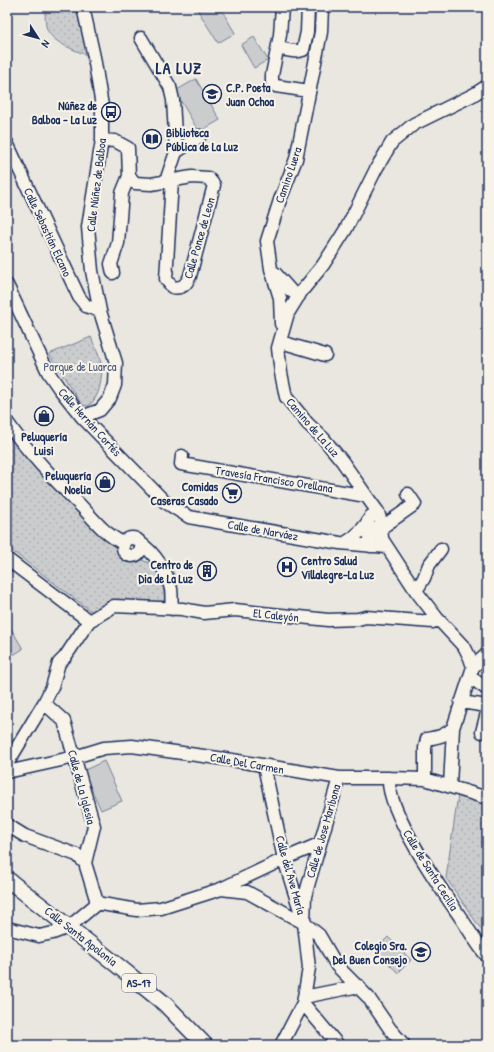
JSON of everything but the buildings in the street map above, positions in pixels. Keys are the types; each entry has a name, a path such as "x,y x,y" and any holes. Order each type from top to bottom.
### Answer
{"main road":[{"name":"Calle Santa Apolonia","path":"7,879 112,960 164,1004 205,1045"}],"street":[{"name":"Calle Núñez de Balboa","path":"83,7 94,57 102,106 102,140 88,227 92,271 100,311 116,363 115,385 110,398 100,410"},
{"path":"282,7 278,48 272,75 272,83 276,86 310,92"},
{"path":"278,48 292,52 303,50 307,32 308,7"},
{"name":"Camino Luera","path":"281,342 280,298 271,269 267,241 280,200 296,159 322,32 322,7"},
{"path":"141,38 170,87 173,100 176,152 169,181"},
{"name":"Camino de La Luz","path":"368,499 342,461 324,439 308,424 286,397 278,348 281,342 288,313 338,242 376,169 392,142 414,124 473,95 487,86"},
{"path":"176,152 200,136"},
{"path":"102,140 115,142 128,148 129,176 122,193 118,243 111,264 113,273"},
{"name":"Calle Sebastián Elcano","path":"7,143 79,297 86,306 100,311"},
{"name":"Calle Ponce de Leon","path":"129,176 135,183 152,184 169,181 192,177 208,178 214,184 190,276 186,285 178,288 172,287 166,279 169,181"},
{"path":"271,269 291,291 299,296"},
{"name":"Calle Hernán Cortés","path":"7,285 48,372 59,388 82,417 150,487"},
{"path":"281,342 325,354"},
{"path":"82,417 100,410"},
{"path":"96,430 100,410"},
{"path":"7,422 25,447 51,477 109,535 123,543 122,549 128,555 136,555 139,547 154,556 160,563 171,590 172,609"},
{"name":"Travesía Francisco Orellana","path":"182,460 368,499"},
{"name":"Calle de Narváez","path":"150,487 165,502 189,516 345,543 387,547"},
{"path":"368,499 376,524 387,547 416,591 437,618 465,648 470,658 471,672 453,728 450,786"},
{"path":"345,543 358,534 367,524 376,524 415,504 407,499"},
{"path":"370,546 376,524"},
{"path":"416,591 424,578 429,565 440,549"},
{"path":"7,559 89,621 65,657 59,663 52,687 44,703 7,764"},
{"name":"El Caleyón","path":"89,621 114,606 172,609 204,613 234,610 328,620 358,619 366,617 433,622 437,618"},
{"path":"471,672 487,654"},
{"path":"471,672 487,690"},
{"path":"461,702 487,706"},
{"name":"Calle de La Iglesia","path":"44,703 64,721 94,826 85,863 96,903"},
{"path":"482,732 487,713"},
{"path":"425,779 425,748 427,739 447,734 453,728"},
{"name":"Calle Del Carmen","path":"7,772 75,757 104,748 132,746 232,760 339,778 425,779 487,798"},
{"name":"Calle del Ave María","path":"264,766 284,858 304,923 319,935 337,966 368,997 390,1029 404,1045"},
{"name":"Calle de Jose Maribona","path":"281,1045 303,1000 309,968 304,923 305,896 339,778"},
{"name":"Calle de Santa Cecilia","path":"389,778 388,785 390,795 403,826 443,893 487,956"},
{"path":"7,825 25,836 77,855 85,863"},
{"path":"7,928 39,936 69,927 96,903 137,910 161,908 221,888 284,858 319,844"},
{"path":"221,888 247,892 304,923"},
{"path":"338,1045 303,1000 358,986"}],"green space":[{"path":"45,7 83,7 88,56 63,45 52,37 46,26"},
{"path":"201,7 220,7 235,33 218,43 197,9"},
{"path":"254,37 268,60 254,68 241,45"},
{"path":"196,79 220,120 199,132 175,91"},
{"name":"Parque de Luarca","path":"91,337 101,363 102,374 98,393 92,403 88,406 82,405 49,354"},
{"path":"7,430 51,484 119,551 131,559 143,560 152,565 159,574 163,586 164,603 97,613 92,612 7,547"},
{"path":"9,625 23,649 10,657 7,653 7,626"},
{"path":"104,761 122,801 101,810 83,771"},
{"path":"458,795 487,803 487,938 446,878"},
{"path":"388,937 411,960 398,973 375,950"}],"place":[{"name":"C.P. Poeta Juan Ochoa","path":"212,94"},
{"name":"Núñez de Balboa - La Luz","path":"111,112"},
{"name":"Biblioteca Pública de La Luz","path":"152,139"},
{"name":"Peluquería Luisi","path":"44,416"},
{"name":"Peluquería Noelia","path":"105,482"},
{"name":"Comidas Caseras Casado","path":"232,493"},
{"name":"Centro Salud Villalegre-La Luz","path":"287,567"},
{"name":"Centro de Dia de La Luz","path":"207,571"},
{"name":"Colegio Sra. Del Buen Consejo","path":"421,952"}],"district":[{"name":"LA LUZ","path":"179,68"}]}
